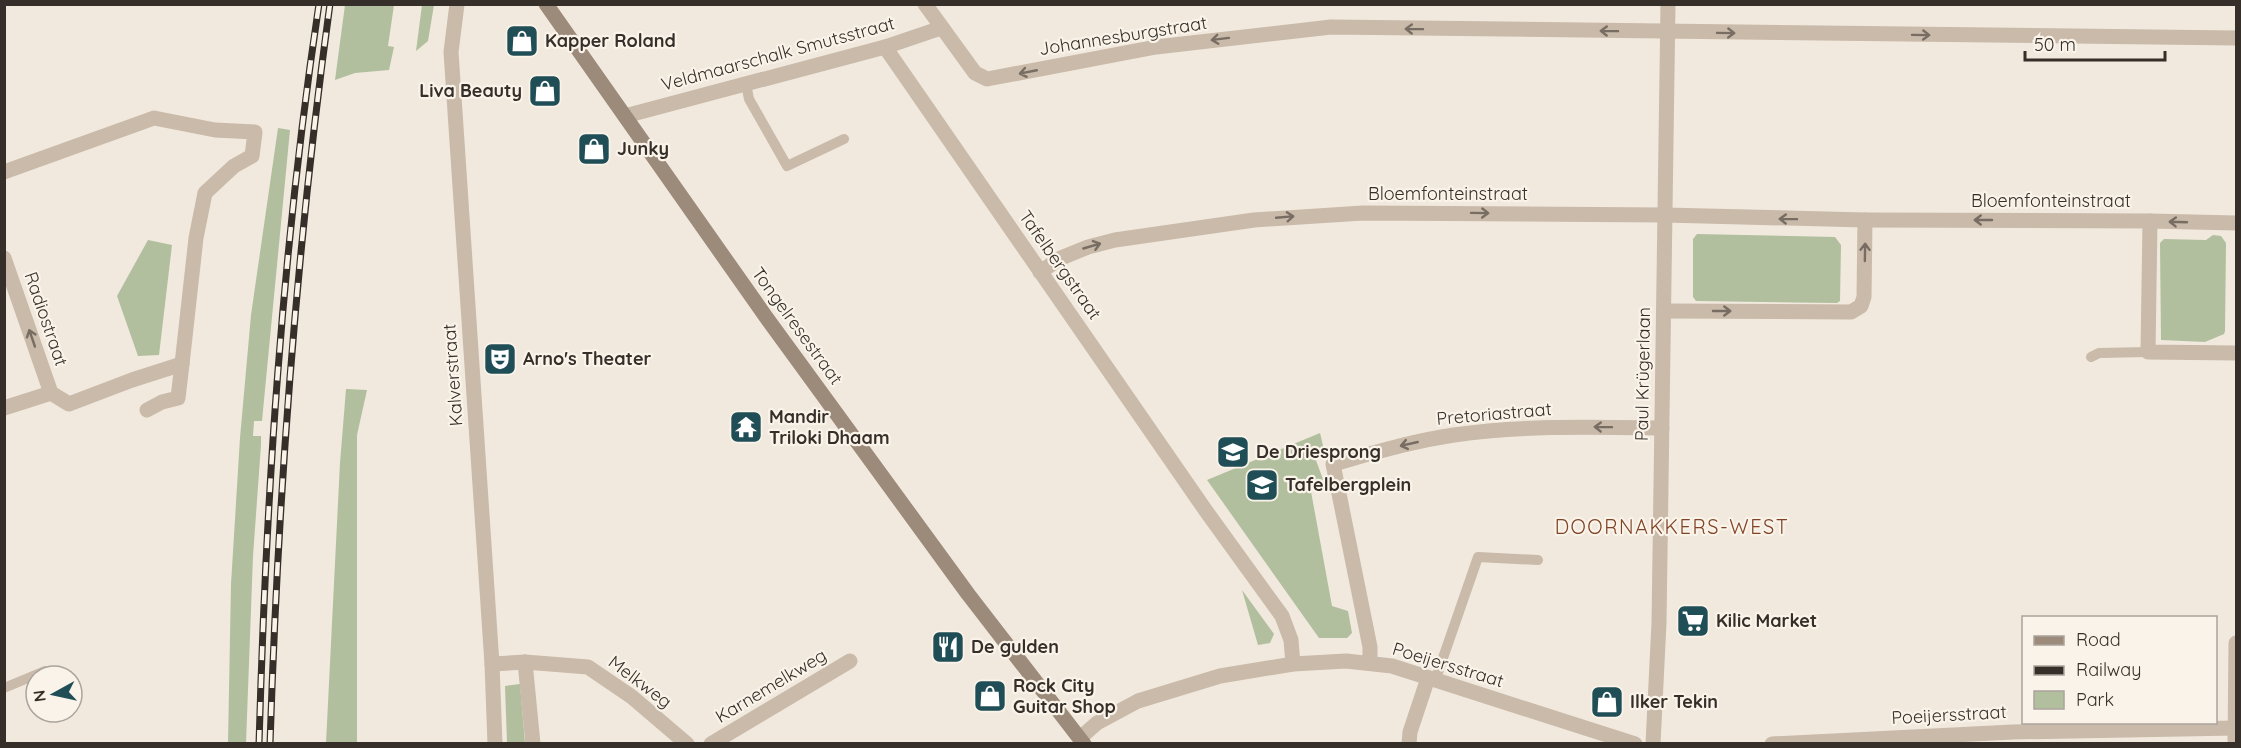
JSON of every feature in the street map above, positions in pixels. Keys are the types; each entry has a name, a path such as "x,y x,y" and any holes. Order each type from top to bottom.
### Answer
{"main road":[{"name":"Tongelresestraat","path":"546,7 771,325 968,594 1082,741"}],"street":[{"name":"Kalverstraat","path":"457,4 451,52 492,664 495,744"},
{"path":"926,4 941,28"},
{"name":"Paul Krügerlaan","path":"1653,744 1659,623 1668,4"},
{"name":"Johannesburgstraat","path":"941,28 975,73 987,79 1156,47 1331,27 2236,38"},
{"name":"Veldmaarschalk Smutsstraat","path":"625,116 885,47 941,28"},
{"name":"Tafelbergstraat","path":"885,47 1203,506 1282,616 1288,629 1293,664"},
{"path":"4,172 154,118 215,130 255,132 252,156 234,166 206,194 196,238 178,398 147,410"},
{"name":"Bloemfonteinstraat","path":"1040,272 1061,258 1115,240 1284,217 1419,213 1665,215 1865,220 2150,221 2236,224"},
{"path":"1664,311 1851,312 1861,306 1864,297 1865,220"},
{"path":"2150,221 2148,352 2236,353"},
{"name":"Radiostraat","path":"4,258 51,393"},
{"path":"4,408 51,393 69,404 182,364"},
{"name":"Pretoriastraat","path":"1370,663 1370,647 1333,464 1411,443 1454,435 1568,427 1662,428"},
{"path":"2235,733 2236,643"},
{"name":"Melkweg","path":"492,664 525,662 588,667 632,697 687,744"},
{"path":"525,662 532,744"},
{"name":"Karnemelkweg","path":"711,744 850,662"},
{"name":"Poeijersstraat","path":"1082,741 1097,723 1138,701 1220,676 1293,664 1370,663 1392,666 1635,744"},
{"path":"1409,744 1410,732 1431,680"},
{"name":"Poeijersstraat","path":"1772,744 2235,733"}],"lane":[{"path":"746,84 749,99 787,166 844,139"},
{"path":"2091,357 2099,352 2148,352"},
{"path":"1431,680 1478,558 1538,560"},
{"path":"4,688 24,680"}],"green space":[{"path":"345,5 394,5 388,46 394,47 389,70 355,73 335,80"},
{"path":"422,5 434,5 428,41 416,51"},
{"path":"278,128 290,130 262,421 254,421 253,436 261,436 261,445 253,556 246,743 228,743 231,584 240,438 251,315"},
{"path":"1697,234 1835,237 1841,245 1840,301 1837,303 1696,301 1693,297 1693,239"},
{"path":"2213,235 2221,236 2226,243 2224,334 2205,342 2161,340 2160,243 2164,239 2206,240"},
{"path":"148,240 172,245 159,355 138,356 117,296"},
{"path":"346,389 367,390 357,435 357,743 326,743 340,463"},
{"path":"1320,433 1324,450 1314,455 1324,482 1310,486 1332,606 1348,611 1352,633 1347,638 1319,638 1207,480"},
{"path":"1242,590 1274,634 1270,643 1258,645"},
{"path":"520,684 525,743 507,743 505,686"}],"railway":[{"path":"259,744 266,559 278,373 295,188 319,4"},
{"path":"270,744 278,558 290,373 307,189 330,4"}],"place":[{"name":"Kapper Roland","path":"522,41"},
{"name":"Liva Beauty","path":"545,91"},
{"name":"Junky","path":"594,149"},
{"name":"Arno's Theater","path":"500,359"},
{"name":"Mandir Triloki Dhaam","path":"746,427"},
{"name":"De Driesprong","path":"1233,452"},
{"name":"Tafelbergplein","path":"1262,485"},
{"name":"Kilic Market","path":"1693,621"},
{"name":"De gulden","path":"948,647"},
{"name":"Rock City Guitar Shop","path":"990,696"},
{"name":"Ilker Tekin","path":"1607,702"}],"district":[{"name":"DOORNAKKERS-WEST","path":"1672,527"}]}
